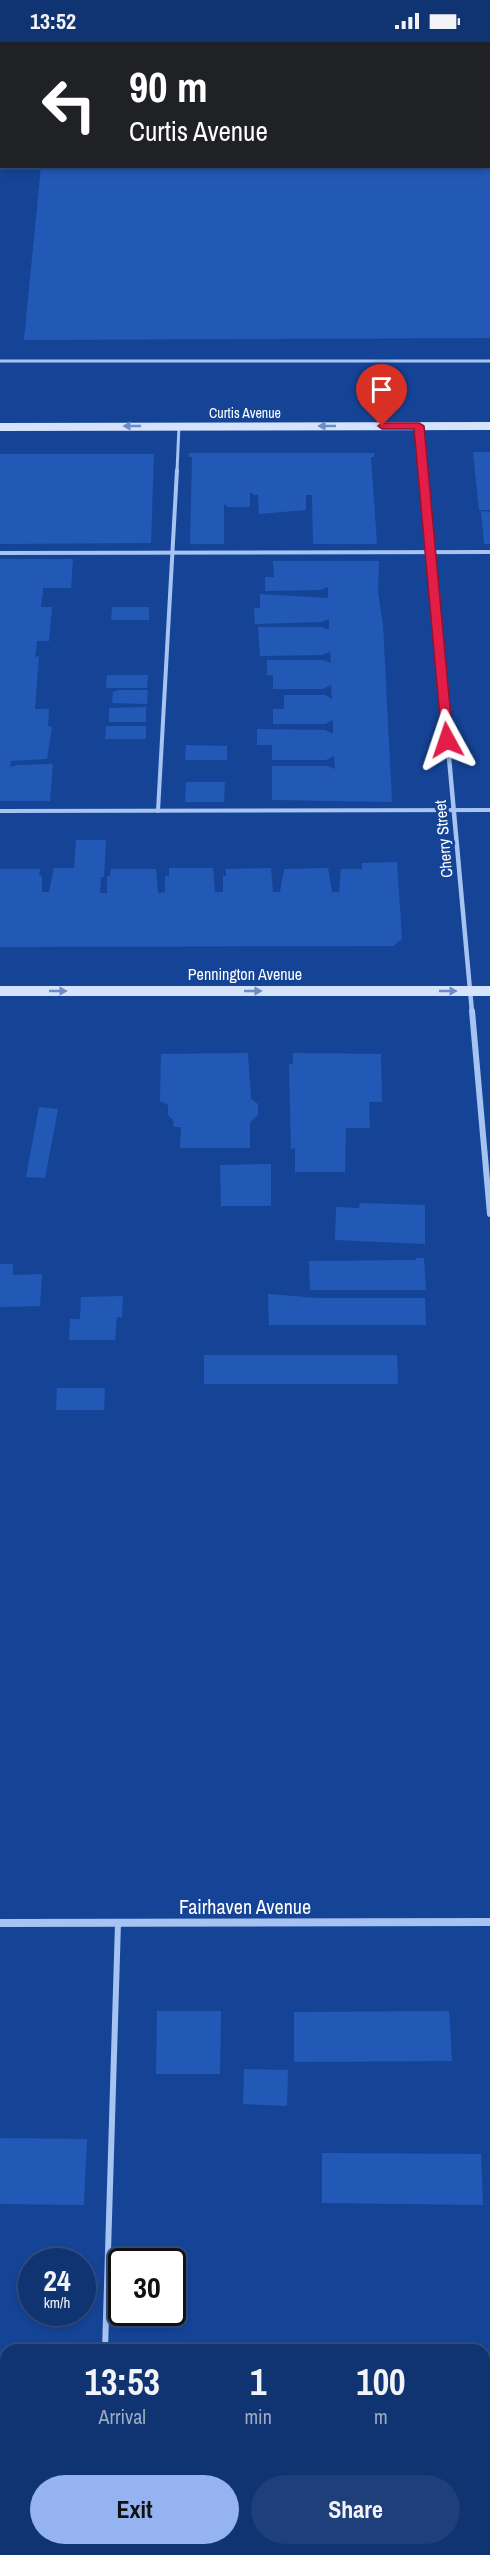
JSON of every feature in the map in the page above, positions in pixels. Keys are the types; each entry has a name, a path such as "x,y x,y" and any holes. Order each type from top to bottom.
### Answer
{"main road":[{"name":"Curtis Avenue","path":"0,427 490,426"},
{"name":"Pennington Avenue","path":"0,991 490,991"}],"street":[{"name":"Cherry Street","path":"419,426 490,1214"},
{"name":"Fairhaven Avenue","path":"0,1923 490,1922"}],"lane":[{"path":"0,361 490,361"},
{"path":"158,811 179,426"},
{"path":"0,553 490,552"},
{"path":"0,811 490,810"},
{"path":"105,2344 117,1923"}],"building":[{"path":"41,168 490,168 490,338 24,340"},
{"path":"473,452 490,452 490,510 479,510"},
{"path":"189,453 374,453 374,457 371,457 377,544 313,544 312,495 306,495 306,510 259,514 258,495 250,493 250,507 227,507 224,503 224,544 190,544 192,457 189,457"},
{"path":"0,454 154,454 151,543 0,544"},
{"path":"481,511 490,512 490,544 484,544"},
{"path":"0,559 73,559 71,588 43,588 41,607 52,607 49,641 37,641 35,657 39,656 35,709 49,709 48,726 52,727 47,759 11,761 10,767 53,764 50,801 0,801"},
{"path":"273,561 379,561 378,592 383,625 392,802 272,800 272,766 327,766 335,769 334,756 326,760 272,760 272,745 257,745 257,729 325,730 333,734 333,720 325,724 273,724 273,709 284,709 284,695 325,695 332,699 331,685 323,689 273,689 273,675 267,675 267,660 323,660 331,663 330,652 322,655 260,656 258,627 322,627 329,630 329,619 321,622 255,624 254,608 260,608 260,594 328,598 328,587 320,590 265,591 265,577 274,577"},
{"path":"112,607 149,607 149,620 111,620"},
{"path":"107,675 148,675 147,688 106,688"},
{"path":"148,690 147,704 112,703 113,692"},
{"path":"146,707 146,722 109,722 109,708"},
{"path":"106,726 146,726 146,739 105,739"},
{"path":"186,745 227,746 227,760 185,760"},
{"path":"186,782 225,782 224,802 185,802"},
{"path":"76,840 106,840 104,877 101,877 100,893 107,893 107,876 110,876 111,869 156,869 158,893 165,892 165,876 169,876 169,868 213,868 215,892 223,892 223,876 226,876 226,869 271,868 273,892 280,892 284,869 328,868 332,892 339,892 341,869 362,869 362,863 397,862 402,939 393,946 0,947 0,869 40,869 42,892 49,892 54,868 74,868"},
{"path":"248,1053 251,1099 258,1104 258,1115 250,1122 250,1148 180,1148 181,1127 174,1127 173,1120 168,1115 168,1105 160,1101 161,1054"},
{"path":"293,1053 381,1054 382,1102 369,1102 370,1128 346,1128 345,1172 295,1172 295,1148 291,1149 289,1064 293,1064"},
{"path":"39,1107 58,1109 45,1178 26,1177"},
{"path":"271,1164 271,1206 221,1206 220,1165"},
{"path":"360,1203 425,1205 425,1244 335,1240 336,1207 359,1208"},
{"path":"416,1258 424,1258 426,1290 310,1290 309,1261 416,1260"},
{"path":"0,1264 13,1264 13,1275 42,1274 40,1306 0,1307"},
{"path":"268,1294 318,1298 425,1298 426,1325 269,1325"},
{"path":"123,1296 122,1317 117,1317 115,1340 69,1340 70,1319 80,1319 81,1297"},
{"path":"204,1355 397,1355 398,1384 204,1384"},
{"path":"57,1388 105,1388 104,1410 56,1410"},
{"path":"157,2011 221,2011 220,2074 156,2074"},
{"path":"449,2011 452,2061 294,2062 294,2012"},
{"path":"244,2069 288,2070 287,2106 243,2104"},
{"path":"0,2138 87,2139 84,2205 0,2204"},
{"path":"322,2153 481,2154 483,2205 322,2203"}],"route":[{"path":"382,426 419,426 447,740"}]}
